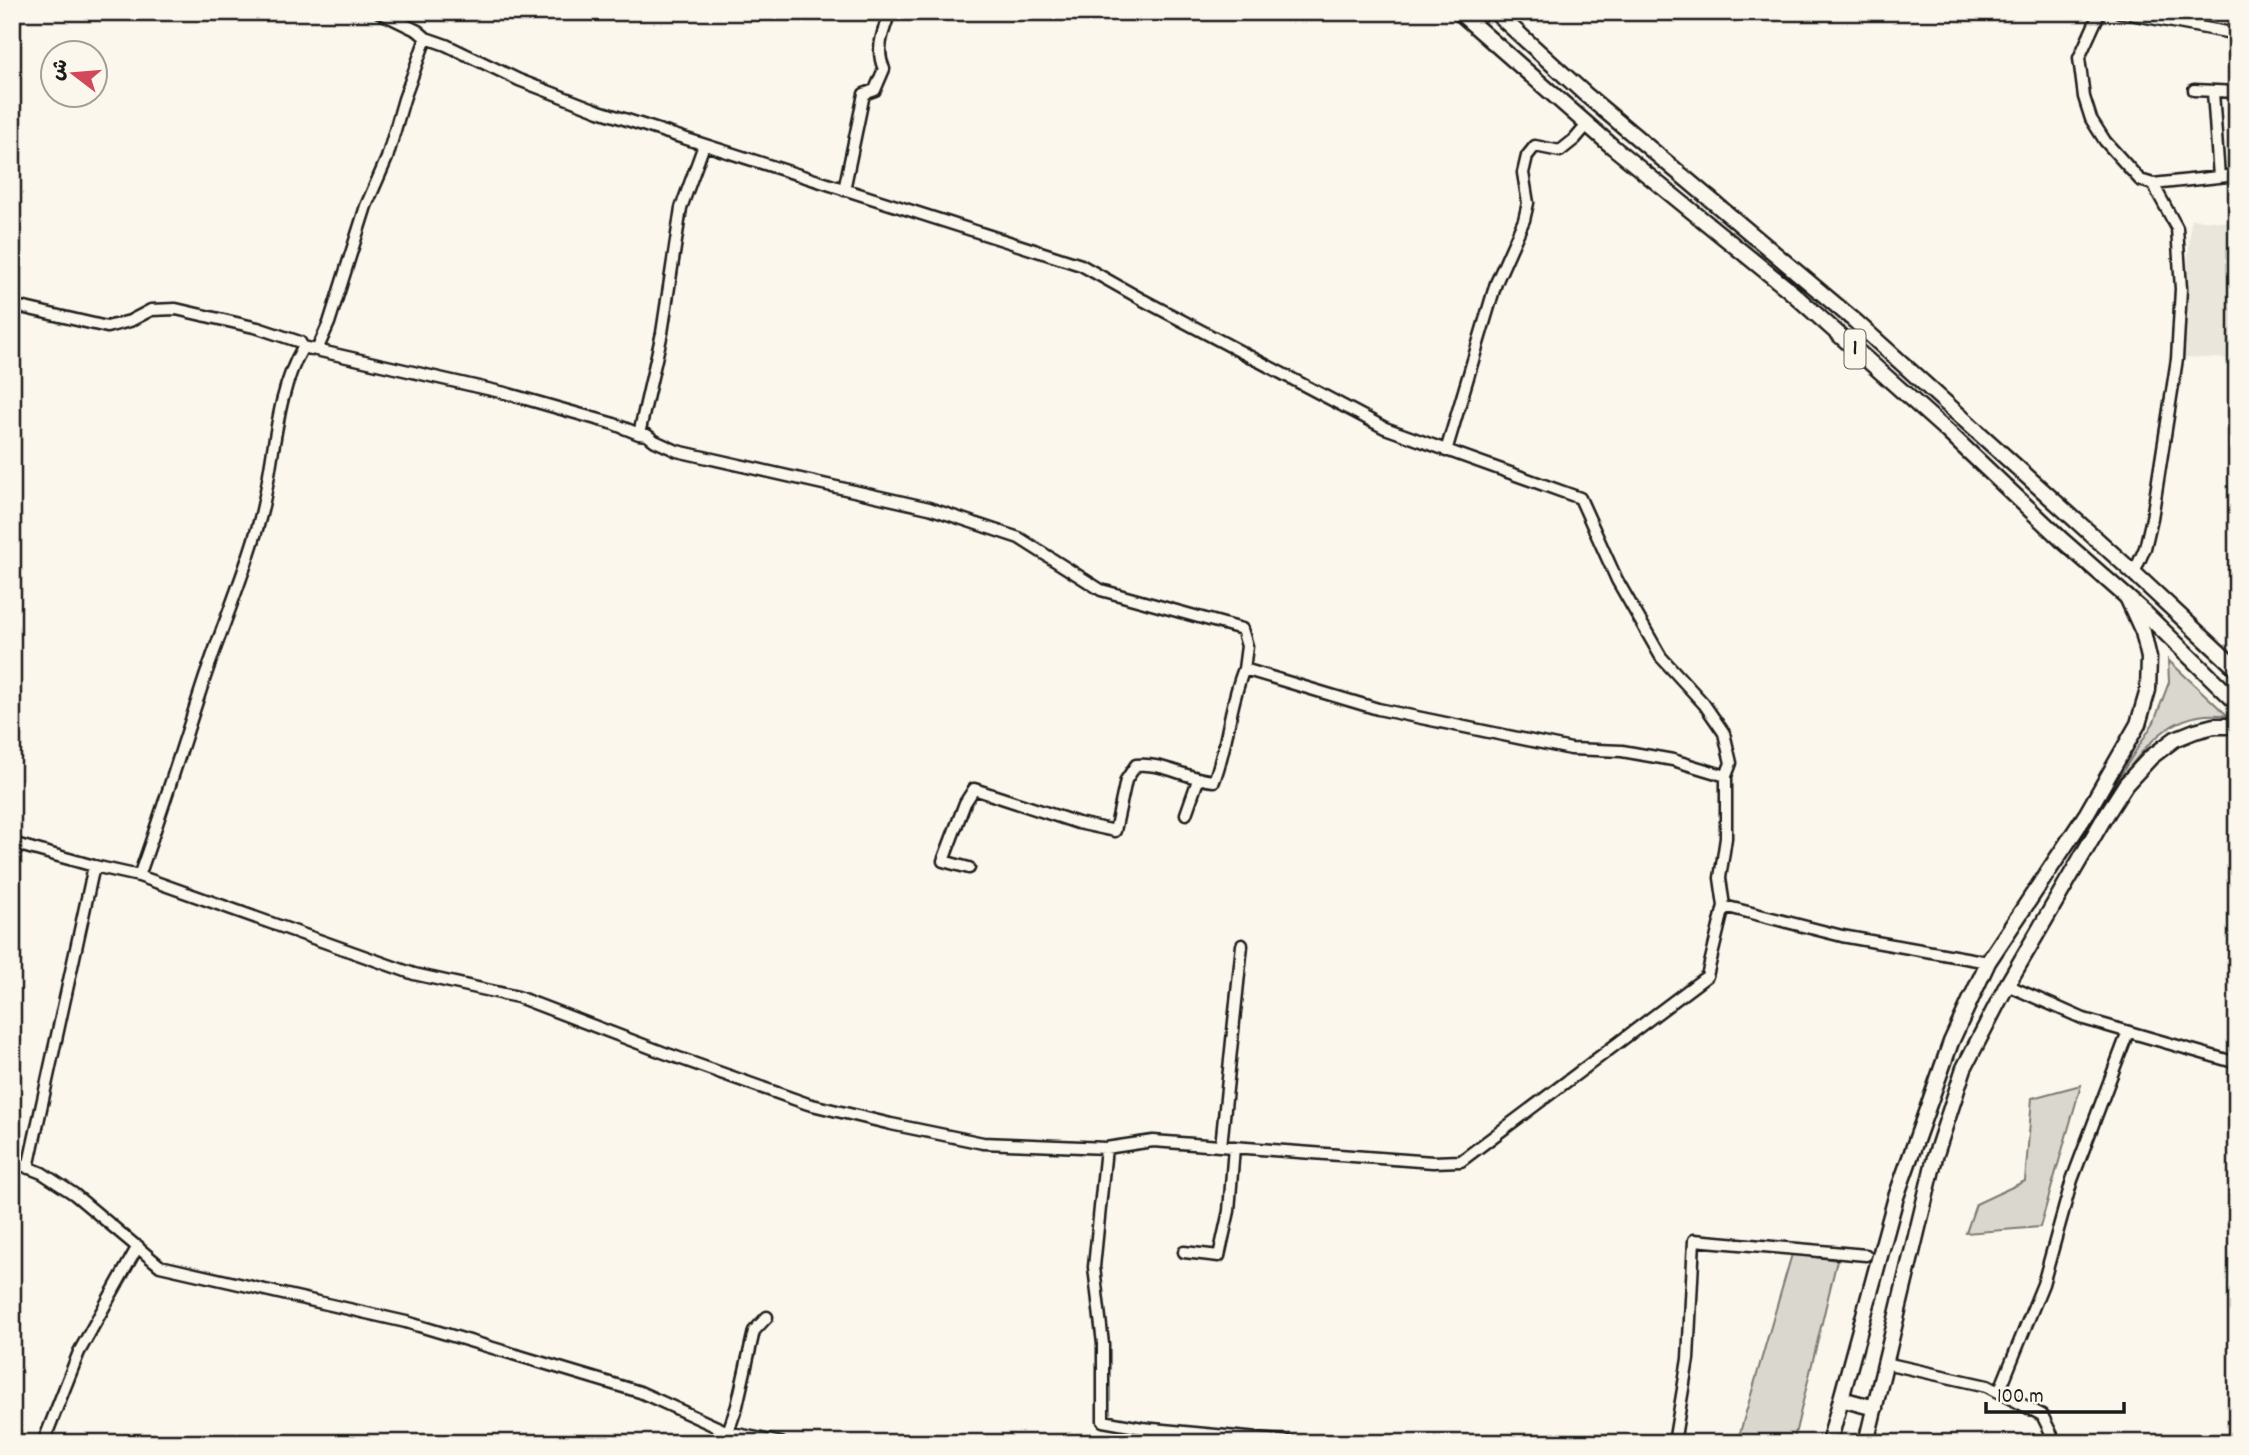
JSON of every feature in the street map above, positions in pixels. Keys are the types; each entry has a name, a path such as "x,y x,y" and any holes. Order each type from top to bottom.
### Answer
{"main road":[{"name":"1","path":"1495,12 1541,55 1855,321 2237,669"},
{"name":"1","path":"1469,15 1587,125 1788,290 1948,432 2237,703"},
{"path":"1613,147 1629,129"},
{"path":"1948,432 1964,419"},
{"path":"1829,1443 1896,1197 1951,1042 1988,962 2087,813 2138,724 2148,690 2149,658 2143,632 2127,597"},
{"path":"1866,1443 1935,1157 1964,1068 2007,985 2126,784 2151,757 2175,739 2195,730 2214,726 2237,726"},
{"path":"2087,813 2103,820"},
{"path":"1841,1399 1875,1408"}],"street":[{"path":"12,843 139,876 414,974 518,997 808,1104 983,1143 1106,1148 1153,1141 1433,1162 1461,1161 1707,976 1724,906 1720,878 1726,838 1726,776 1731,763 1724,733 1704,704 1661,657 1617,580 1580,498 1385,428 1081,265 599,111 541,89 426,38 418,31 379,12"},
{"path":"844,190 864,94 875,90 884,69 879,57 880,38 890,12"},
{"path":"2099,12 2079,58 2084,97 2091,120 2105,141 2140,180 2153,184 2237,175"},
{"path":"2119,12 2237,34"},
{"path":"317,350 329,323 366,206 387,158 426,38"},
{"path":"2194,90 2237,92"},
{"path":"2213,92 2219,177"},
{"path":"1447,451 1496,283 1526,212 1528,203 1523,173 1527,156 1535,146 1560,151 1587,125"},
{"path":"639,435 662,332 681,208 704,145"},
{"path":"2134,573 2145,548 2152,518 2178,359 2181,289 2177,228 2153,184"},
{"path":"12,305 107,327 130,321 151,310 176,309 258,328 300,342 303,347 505,393 614,424 639,435 647,435 677,451 929,508 1019,538 1101,590 1242,629 1247,646 1244,669 1214,781 1198,780 1149,764 1136,765 1126,780 1115,831 1078,823 974,789 964,803 943,861 970,868"},
{"path":"139,876 202,684 252,548 265,496 280,412 293,367 303,347"},
{"path":"1244,669 1378,709 1571,749 1622,751 1673,760 1726,776"},
{"path":"1186,814 1198,780"},
{"path":"28,1168 94,866"},
{"path":"1724,906 1842,936 1988,962"},
{"path":"1221,1146 1242,945"},
{"path":"2007,985 2084,1019 2237,1063"},
{"path":"1999,1392 2043,1284 2072,1180 2128,1032"},
{"path":"1184,1252 1219,1256 1229,1211 1234,1147"},
{"path":"1106,1148 1094,1267 1103,1344 1103,1421 1142,1428 1301,1443"},
{"path":"12,1161 42,1172 74,1194 160,1266 406,1322 640,1392 728,1432 780,1443"},
{"path":"1674,1443 1688,1360 1694,1240 1866,1255"},
{"path":"43,1443 79,1352 138,1247"},
{"path":"728,1432 737,1406 754,1331 768,1317"},
{"path":"1885,1363 1987,1386 2042,1415 2056,1443"}],"shaded area":[{"path":"2191,219 2237,223 2237,359 2181,357"},
{"path":"2168,660 2228,716 2205,715 2185,719 2168,728 2138,756 2102,808 2100,807 2154,722 2169,682"},
{"path":"2081,1085 2040,1227 1966,1233 1976,1204 2025,1181 2032,1098"},
{"path":"1792,1254 1837,1260 1793,1443 1737,1443"}]}
